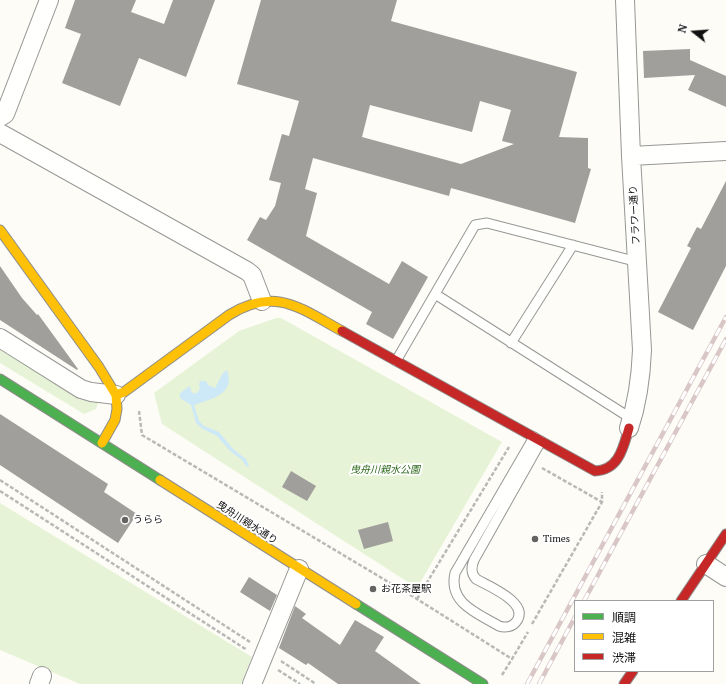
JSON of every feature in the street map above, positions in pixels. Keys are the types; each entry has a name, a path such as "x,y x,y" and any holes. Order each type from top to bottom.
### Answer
{"street":[{"path":"0,117 5,114 49,0"},
{"name":"フラワー通り","path":"625,0 631,156 638,262 641,364 630,424"},
{"path":"0,133 252,274 262,301"},
{"path":"631,156 726,151"},
{"path":"0,230 99,367 116,395 118,409 115,420 102,443"},
{"path":"0,338 81,389 91,392 116,395 124,392 241,308 262,301 284,302 295,305 595,471 602,472 614,465 620,455 630,424"},
{"name":"曳舟川親水通り","path":"0,379 483,684"},
{"path":"682,600 726,534"},
{"path":"706,564 726,577"},
{"path":"252,684 299,569"},
{"path":"624,684 632,672"}],"lane":[{"path":"396,361 475,225 487,223 638,262"},
{"path":"511,343 573,245"},
{"path":"435,294 511,343 630,424"},
{"path":"537,439 471,567 472,575 476,580 513,601 518,607 520,616 516,622 506,628 499,626 463,604 454,590 453,581 455,573 537,439"}],"path":[{"path":"139,409 142,435 417,599 512,659"},
{"path":"417,599 508,449 510,443"},
{"path":"541,468 602,502"},
{"path":"532,625 602,502 602,472"},
{"path":"0,480 264,656 300,684"},
{"path":"0,491 264,656 316,684"},
{"path":"499,679 528,632"}],"green space":[{"name":"曳舟川親水公園","path":"276,318 281,318 502,442 417,588 162,424 154,393 239,331"},
{"path":"0,348 84,400 99,401 96,409 84,414 0,363"},
{"path":"0,503 252,657 241,684 80,684 0,650"}],"water":[{"path":"227,370 229,378 228,385 225,390 214,398 194,405 199,421 204,426 219,432 233,449 246,459 249,466 248,467 242,460 230,451 217,436 203,429 196,423 191,405 180,398 180,393 190,386 191,391 194,394 198,392 200,388 200,381 206,381 208,385 215,388 223,373"}],"building":[{"path":"75,0 136,0 131,12 164,24 173,0 215,0 186,77 139,58 120,106 62,83 81,34 65,28"},
{"path":"261,0 397,0 391,21 577,72 559,137 588,138 588,168 591,169 575,223 451,188 449,196 313,158 305,189 317,193 306,236 389,284 402,261 428,277 393,339 366,324 372,312 247,240 260,217 266,220 275,206 281,183 269,180 282,134 289,136 299,101 237,84","holes":["480,101 511,110 502,141 514,144 461,164 362,137 370,105 472,132"]},
{"path":"690,49 690,60 726,76 726,107 688,90 695,75 644,78 643,51"},
{"path":"726,181 726,266 693,330 658,312 691,248 687,246 697,227 701,229"},
{"path":"0,266 22,298 37,315 38,314 78,369 77,370 0,320"},
{"path":"0,414 108,484 104,492 137,514 118,543 0,465"},
{"path":"291,471 316,486 307,501 282,487"},
{"path":"388,522 393,541 364,549 358,530"},
{"path":"249,577 277,595 270,611 240,592"},
{"path":"295,606 306,614 302,618 340,645 355,620 384,637 375,651 421,684 338,684 308,663 306,665 279,648"}],"railway":[{"path":"527,684 726,317"},
{"path":"585,600 726,339"},
{"path":"539,684 574,619"}],"traffic: fast":[{"path":"0,379 160,480"},
{"path":"356,604 483,684"}],"traffic: slow":[{"path":"0,230 99,367 116,395 117,409 115,420 102,443"},
{"path":"116,395 124,392 229,315 245,306 260,302 274,301 287,304 300,308 342,331"},
{"path":"160,480 356,604"}],"traffic: jam":[{"path":"342,331 595,471 610,467 619,457 629,428"},
{"path":"682,600 726,534"},
{"path":"624,684 632,672"}],"place":[{"name":"うらら","path":"125,520"},
{"name":"Times","path":"535,539"},
{"name":"お花茶屋駅","path":"373,589"}]}
